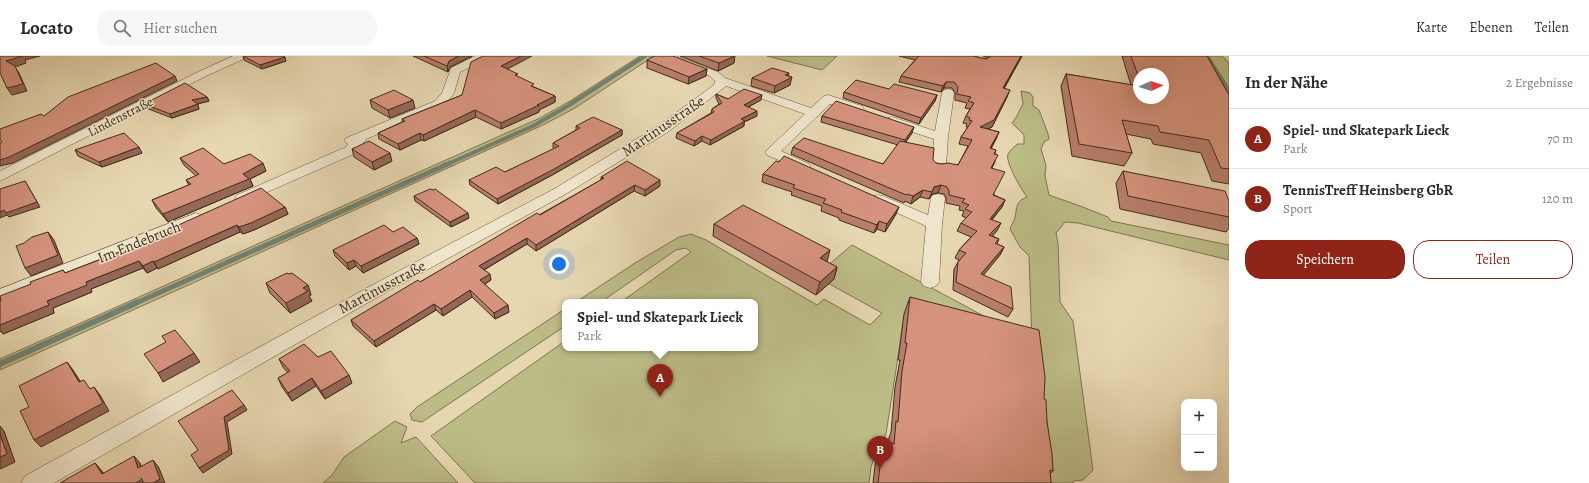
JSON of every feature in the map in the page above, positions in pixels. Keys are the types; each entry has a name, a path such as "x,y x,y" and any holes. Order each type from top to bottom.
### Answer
{"street":[{"name":"Lindenstraße","path":"0,177 202,74 242,56"},
{"path":"228,204 351,150 361,137 439,104 448,94 455,70 484,56"},
{"name":"Martinusstraße","path":"666,56 714,74 721,80 812,113"},
{"name":"Martinusstraße","path":"33,483 363,297 559,192 663,129 720,86 721,80"},
{"path":"932,95 948,96 941,137 939,166"},
{"path":"815,172 772,152 828,99 941,137"},
{"path":"864,193 934,224"},
{"path":"930,282 934,224 938,198"},
{"name":"Im Endebruch","path":"0,296 150,238 207,214"}],"green space":[{"path":"640,56 654,56 575,108 543,125 0,370 0,359 540,118 570,101"},
{"path":"767,56 837,56 822,70"},
{"path":"1197,56 1222,56 1229,63 1229,107"},
{"path":"1021,91 1030,93 1033,97 1033,106 1039,110 1049,137 1049,139 1044,142 1041,149 1046,165 1045,176 1049,195 1108,217 1111,221 1229,245 1229,260 1078,223 1065,222 1056,233 1058,244 1060,302 1073,321 1093,470 1083,480 1073,481 1073,483 1039,483 905,312 886,434 871,467 869,483 475,483 431,436 562,343 562,351 758,351 758,299 625,299 691,252 686,248 676,250 605,299 581,299 635,263 679,237 691,234 706,240 817,305 824,299 870,325 882,313 815,276 852,245 1032,342 1029,256 1020,247 1010,229 1015,219 1019,202 1027,197 1014,176 1008,158 1008,154 1017,144 1024,144 1024,135 1012,123 1023,104"},
{"path":"562,311 562,328 422,422 412,420 410,414 417,407"},
{"path":"395,421 407,427 401,443 416,437 458,483 323,483 332,475 344,457"}],"building":[{"path":"0,56 22,56 6,61 15,66 23,84 7,88 0,73"},
{"path":"243,56 283,56 285,57 260,65"},
{"path":"424,56 459,56 449,61 447,66"},
{"path":"483,56 521,56 501,66 534,84 531,86 555,96 501,123 475,110 423,135 420,133 398,144 378,133 405,121 402,119 462,95 471,62"},
{"path":"654,56 673,56 707,69 689,77 647,60"},
{"path":"699,56 735,56 719,63"},
{"path":"919,56 973,56 986,59 991,56 1021,56 1003,88 1010,90 994,120 980,127 999,132 990,148 996,150 994,154 998,155 991,168 1005,172 993,195 1005,200 990,219 1001,223 989,235 999,239 995,243 1004,247 981,274 1011,287 1013,309 956,282 958,262 966,253 959,250 977,231 961,223 972,212 965,209 969,205 962,202 965,199 949,195 947,187 941,185 934,187 932,192 923,190 913,196 906,195 793,147 804,138 883,164 900,141 934,148 933,160 936,163 958,165 972,140 961,137 972,121 966,116 974,103 968,101 971,97 957,94 958,87 954,82 946,82 943,86 901,76"},
{"path":"1131,56 1207,56 1229,95 1229,169 1221,168 1209,140 1160,132 1158,126 1122,120 1132,153 1079,144 1066,74 1133,85 1133,104 1169,104 1169,68 1135,68"},
{"path":"156,63 175,76 0,160 0,143 2,142 0,140 0,129 41,114 44,116 68,97"},
{"path":"772,68 789,73 785,75 792,77 775,86 752,78"},
{"path":"856,80 889,89 894,84 937,95 921,118 844,92"},
{"path":"185,83 207,97 192,100 198,104 170,114 144,104"},
{"path":"744,89 762,95 744,105 757,111 741,119 745,121 711,140 702,136 695,141 677,133 714,112 712,109 722,103 716,94 728,99"},
{"path":"394,90 413,100 388,110 370,100"},
{"path":"836,101 914,127 905,140 822,116"},
{"path":"593,117 622,130 554,169 497,199 469,180 496,167 505,172 559,146 553,143 580,128 576,126"},
{"path":"124,133 139,147 99,162 75,150"},
{"path":"369,141 390,153 372,162 352,149"},
{"path":"203,148 224,164 250,154 263,163 243,174 249,179 163,214 152,200 191,184 186,180 199,174 180,158"},
{"path":"784,156 899,207 887,224 879,221 877,225 841,212 842,210 823,203 826,199 793,188 795,185 763,174 776,161 779,162"},
{"path":"627,161 660,180 645,190 635,185 536,245 527,238 479,266 490,274 480,280 508,305 494,313 470,290 441,309 434,304 374,341 351,320 418,280 420,282 537,213 540,215 604,178 601,177"},
{"path":"1123,171 1225,191 1229,201 1229,217 1128,196"},
{"path":"25,181 37,202 6,213 4,210 0,212 0,189"},
{"path":"261,188 285,207 251,223 239,227 237,225 154,262 153,261 143,266 139,261 86,282 87,285 47,301 49,305 0,325 0,296 31,284 30,282 63,270 65,273 148,241 147,240 175,229 174,227"},
{"path":"430,189 435,189 468,213 450,222 414,196"},
{"path":"743,205 830,250 820,258 837,267 820,282 714,224"},
{"path":"384,225 393,232 403,227 417,238 361,266 354,260 347,263 333,250"},
{"path":"48,232 58,255 25,268 16,246 24,243 32,237"},
{"path":"287,273 292,273 308,285 303,288 308,291 286,303 266,283"},
{"path":"910,297 1039,330 1045,377 1044,399 1046,400 1047,422 1052,454 1053,471 1050,470 1051,483 878,483 883,441 894,444 896,421 898,422 902,371 907,343 905,343"},
{"path":"175,330 194,353 158,373 144,354 166,342 162,336"},
{"path":"304,344 318,357 331,351 349,375 321,391 312,378 288,393 278,378 290,371 279,359"},
{"path":"67,362 79,382 84,380 90,389 94,387 103,403 34,440 20,411 29,407 19,386"},
{"path":"232,390 244,405 224,417 229,450 199,468 191,455 198,450 178,421"},
{"path":"0,434 7,454 0,457"},
{"path":"134,456 138,468 153,460 160,479 153,483 144,483 142,479 136,483 60,483 95,463 102,474"}],"waterway":[{"path":"448,164 533,126 566,107 645,56"},
{"path":"1207,56 1229,91"},
{"path":"136,303 450,163"},
{"path":"0,364 138,302"}],"place":[{"name":"Spiel- und Skatepark Lieck","path":"660,397"},
{"name":"TennisTreff Heinsberg GbR","path":"880,469"}]}
